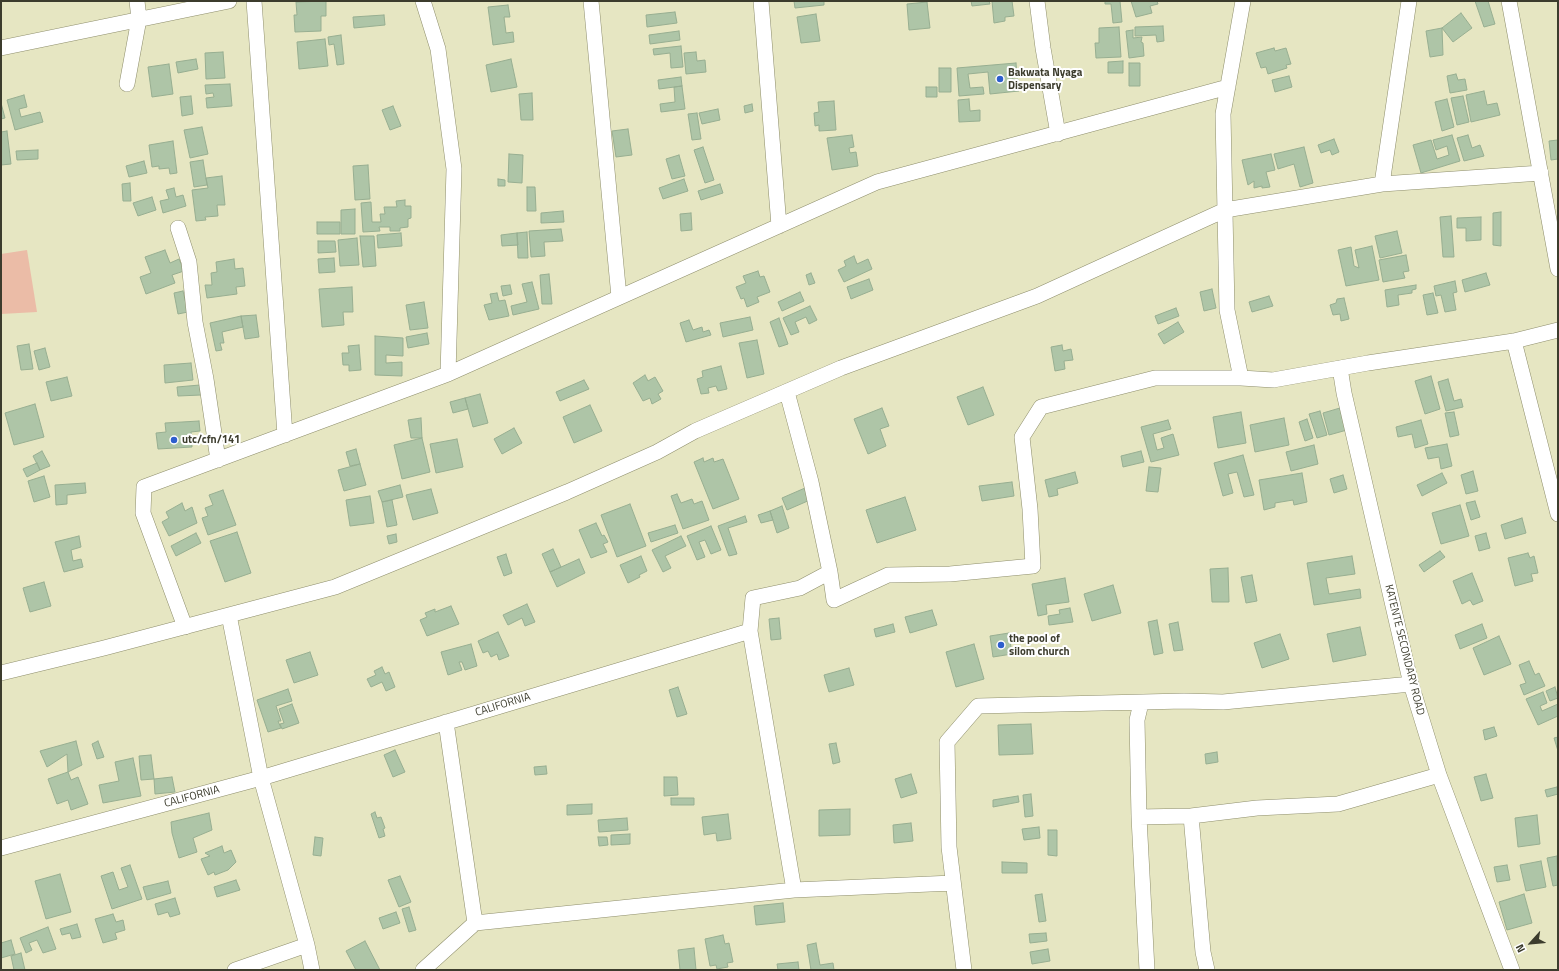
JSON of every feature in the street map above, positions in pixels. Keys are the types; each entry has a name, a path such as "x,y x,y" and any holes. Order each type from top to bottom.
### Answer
{"street":[{"path":"127,84 139,19 137,1"},
{"path":"1,48 229,1"},
{"path":"254,1 285,435"},
{"path":"423,1 438,49 454,168 448,374"},
{"path":"591,1 619,297"},
{"path":"761,1 779,226"},
{"path":"1037,1 1043,48 1058,134"},
{"path":"1240,378 1226,310 1223,114 1243,1"},
{"path":"1382,184 1409,1"},
{"path":"1509,1 1558,269"},
{"path":"185,627 143,513 144,487 448,374 877,182 1228,87"},
{"path":"1,672 104,648 334,587 567,492 657,452 695,431 841,368 1037,296 1225,210 1382,184 1541,173"},
{"path":"178,228 188,262 195,322 206,379 218,460"},
{"path":"787,392 811,482 830,572 834,600 888,575 950,574 1033,566 1030,509 1022,437 1041,407 1155,378 1240,378 1273,380 1514,341 1558,330"},
{"path":"1514,341 1558,514"},
{"name":"KATENTE SECONDARY ROAD","path":"1340,368 1344,393 1410,684 1439,775 1512,970"},
{"path":"794,890 750,631 753,598 800,588 830,572"},
{"path":"229,615 262,778 307,945 312,970"},
{"name":"CALIFORNIA","path":"1,848 262,778 750,631"},
{"path":"964,970 948,847 947,742 978,706 1223,702 1410,684"},
{"path":"1140,703 1137,720 1138,817 1147,970"},
{"path":"446,722 475,923"},
{"path":"1138,817 1191,816 1257,808 1338,804 1439,775"},
{"path":"1191,816 1207,970"},
{"path":"423,970 475,923 794,890 953,883"},
{"path":"235,970 307,945"}],"shaded area":[{"path":"27,250 37,312 1,314 1,254"}],"building":[{"path":"326,1 326,16 321,16 321,31 295,32 294,15 297,15 296,2"},
{"path":"794,1 824,1 824,5 795,8"},
{"path":"971,1 989,1 990,4 972,6"},
{"path":"992,1 1012,1 1014,16 1005,17 1005,21 994,23"},
{"path":"1105,1 1120,1 1122,22 1113,23 1111,4 1105,4"},
{"path":"1131,1 1157,1 1158,4 1150,6 1152,13 1136,17"},
{"path":"1475,1 1488,1 1495,24 1484,27"},
{"path":"927,2 930,28 909,30 907,4"},
{"path":"508,5 510,17 504,17 506,33 513,32 514,42 493,45 488,7"},
{"path":"675,12 677,23 647,27 646,15"},
{"path":"1461,13 1472,28 1453,42 1442,28"},
{"path":"816,14 820,41 801,43 797,17"},
{"path":"384,15 385,25 354,28 353,17"},
{"path":"1163,26 1164,41 1157,42 1156,35 1135,36 1135,27"},
{"path":"1119,27 1121,57 1096,58 1095,43 1099,43 1099,28"},
{"path":"1442,28 1443,55 1430,57 1426,31"},
{"path":"1133,30 1133,38 1142,37 1141,42 1143,43 1144,56 1129,58 1126,31"},
{"path":"679,31 680,40 650,44 649,35"},
{"path":"341,35 344,64 337,65 334,44 329,45 328,37"},
{"path":"325,39 328,66 299,69 297,42"},
{"path":"681,46 683,67 671,68 670,53 654,55 653,49"},
{"path":"1274,48 1275,51 1286,48 1291,64 1286,65 1287,68 1268,74 1266,67 1261,68 1256,53"},
{"path":"223,52 225,78 206,79 205,53"},
{"path":"696,52 697,61 705,60 706,72 686,74 684,53"},
{"path":"196,59 198,69 178,73 176,62"},
{"path":"511,59 517,87 491,92 486,65"},
{"path":"1123,61 1123,73 1108,73 1108,62"},
{"name":"Bakwata Nyaga Dispensary","path":"1016,63 1017,76 1012,76 1013,79 1018,79 1019,91 990,94 988,72 968,74 970,88 983,87 984,94 959,96 957,68"},
{"path":"1129,63 1140,63 1140,86 1129,86"},
{"path":"169,64 173,94 152,97 148,67"},
{"path":"939,68 951,68 951,92 939,92"},
{"path":"1456,74 1458,80 1465,79 1467,90 1450,93 1447,76"},
{"path":"1289,76 1292,87 1275,92 1272,80"},
{"path":"681,77 682,86 659,89 658,80"},
{"path":"230,84 232,106 207,108 206,98 214,97 213,93 206,94 205,85"},
{"path":"682,86 685,109 661,112 660,104 675,102 674,87"},
{"path":"926,87 937,87 937,97 926,97"},
{"path":"1484,91 1487,105 1497,103 1500,115 1471,122 1466,95"},
{"path":"532,93 533,120 521,120 519,94"},
{"path":"24,95 27,107 19,109 21,117 40,112 43,122 15,130 7,100"},
{"path":"191,96 193,114 182,116 180,97"},
{"path":"1463,96 1469,122 1457,125 1451,98"},
{"path":"969,99 970,111 980,110 980,121 959,122 958,100"},
{"path":"1447,99 1454,127 1442,131 1435,102"},
{"path":"834,101 836,130 819,131 819,125 815,126 814,113 819,112 818,102"},
{"path":"1,103 5,118 1,119"},
{"path":"752,104 753,111 745,113 744,106"},
{"path":"393,106 401,126 390,130 382,110"},
{"path":"718,109 720,120 702,124 699,113"},
{"path":"697,113 701,139 692,140 688,114"},
{"path":"202,127 208,154 190,158 184,130"},
{"path":"628,129 632,155 616,157 612,131"},
{"path":"7,131 11,164 1,165 1,132"},
{"path":"852,135 854,147 849,148 850,153 856,152 858,166 832,170 827,138"},
{"path":"1452,135 1460,161 1421,173 1413,145 1431,140 1437,159 1449,155 1447,146 1436,150 1433,140"},
{"path":"1468,135 1472,148 1480,145 1484,156 1464,161 1457,138"},
{"path":"1334,139 1339,152 1332,155 1330,150 1321,153 1318,145"},
{"path":"1558,140 1558,159 1551,160 1549,141"},
{"path":"173,141 177,173 170,174 169,168 159,169 159,166 152,167 149,145"},
{"path":"703,147 714,180 705,183 694,150"},
{"path":"1304,147 1313,183 1300,187 1294,164 1278,169 1274,154"},
{"path":"38,150 38,159 17,160 16,151"},
{"path":"509,154 523,155 522,183 508,182"},
{"path":"1271,154 1275,170 1266,172 1270,187 1262,188 1262,186 1254,188 1254,181 1248,185 1242,160"},
{"path":"679,155 685,176 672,179 666,159"},
{"path":"203,160 207,185 194,187 190,162"},
{"path":"144,161 147,173 129,177 126,166"},
{"path":"368,165 370,199 355,200 353,166"},
{"path":"222,176 225,205 217,205 218,216 205,217 206,220 196,221 192,190 208,188 206,178"},
{"path":"498,179 505,180 505,186 498,186"},
{"path":"684,179 688,191 663,199 659,188"},
{"path":"130,183 131,201 123,201 122,184"},
{"path":"720,184 723,193 701,200 698,191"},
{"path":"527,187 535,187 536,211 527,211"},
{"path":"174,188 176,197 183,195 186,206 163,213 160,201 169,199 166,190"},
{"path":"152,197 156,210 138,216 133,203"},
{"path":"405,200 405,206 411,206 411,218 408,219 408,227 400,228 400,231 390,231 390,227 379,227 380,231 363,232 361,203 371,202 372,222 381,222 380,214 385,214 384,207 397,207 396,201"},
{"path":"355,209 355,234 341,234 341,210"},
{"path":"563,211 564,222 541,223 541,213"},
{"path":"1501,212 1501,246 1493,245 1493,213"},
{"path":"691,213 692,230 681,231 680,214"},
{"path":"1451,216 1454,257 1443,257 1440,217"},
{"path":"1481,217 1481,240 1466,241 1466,228 1457,228 1457,218"},
{"path":"317,222 340,222 340,234 317,234"},
{"path":"561,229 563,241 544,242 545,256 531,257 529,231"},
{"path":"1397,231 1402,253 1380,258 1375,236"},
{"path":"527,232 528,258 518,258 517,233"},
{"path":"401,233 402,246 378,248 377,235"},
{"path":"517,233 518,245 502,246 501,235"},
{"path":"360,236 374,236 376,266 363,267"},
{"path":"357,238 359,265 340,266 338,240"},
{"path":"318,241 335,241 336,252 318,253"},
{"path":"1372,246 1379,280 1346,286 1338,250 1351,247 1354,266 1359,268 1355,250"},
{"path":"165,250 170,263 179,259 184,271 172,275 175,283 146,294 140,277 151,273 145,257"},
{"path":"1406,255 1409,271 1403,272 1405,278 1383,282 1379,260"},
{"path":"854,256 857,264 868,259 872,269 844,282 838,270 846,266 844,261"},
{"path":"334,258 335,272 319,273 318,259"},
{"path":"234,259 235,269 243,268 245,286 236,287 237,294 207,298 205,285 212,285 211,273 217,272 216,262"},
{"path":"758,271 760,277 764,276 770,292 757,297 759,302 747,307 744,298 741,299 736,287 746,283 743,276"},
{"path":"811,273 815,283 809,285 806,275"},
{"path":"1486,273 1490,285 1465,292 1462,280"},
{"path":"549,274 552,304 542,304 540,275"},
{"path":"869,279 873,290 851,299 847,287"},
{"path":"1455,281 1457,292 1453,293 1456,310 1445,312 1441,295 1436,296 1434,286"},
{"path":"532,282 539,309 513,315 511,306 527,302 522,284"},
{"path":"510,285 512,294 503,296 501,286"},
{"path":"1416,285 1416,289 1412,290 1412,293 1398,295 1399,305 1387,307 1385,290"},
{"path":"352,287 353,312 343,312 344,325 322,327 319,289"},
{"path":"1212,289 1216,308 1204,311 1200,292"},
{"path":"183,291 188,312 178,314 174,293"},
{"path":"800,292 804,301 782,311 778,302"},
{"path":"497,293 499,301 505,300 509,316 489,320 484,305 492,303 490,294"},
{"path":"1433,293 1438,313 1427,315 1423,295"},
{"path":"1269,296 1273,306 1252,312 1249,302"},
{"path":"1344,298 1349,319 1341,321 1340,314 1333,315 1330,305 1336,303 1337,299"},
{"path":"424,302 428,328 410,330 406,305"},
{"path":"810,306 817,320 809,324 806,317 795,322 799,332 791,335 783,318"},
{"path":"1176,308 1179,316 1158,324 1155,316"},
{"path":"256,315 259,337 245,339 241,316"},
{"path":"241,316 243,327 222,332 224,343 220,343 222,350 216,351 210,323"},
{"path":"750,317 753,330 723,337 720,323"},
{"path":"779,318 788,344 779,347 770,322"},
{"path":"689,320 693,330 702,327 703,332 709,330 711,335 686,342 680,323"},
{"path":"1178,322 1184,332 1164,344 1158,334"},
{"path":"427,333 429,344 408,348 406,337"},
{"path":"375,336 403,338 403,356 386,355 386,363 402,362 402,376 375,375"},
{"path":"757,340 764,374 747,378 739,343"},
{"path":"29,344 33,369 21,370 17,346"},
{"path":"359,345 361,370 349,371 349,365 343,365 342,353 349,353 348,346"},
{"path":"1062,345 1063,351 1071,349 1073,360 1064,361 1065,369 1055,371 1051,347"},
{"path":"45,348 50,367 39,370 34,351"},
{"path":"191,363 193,380 165,383 164,365"},
{"path":"721,366 727,389 718,391 716,386 708,388 709,393 701,394 697,379 703,377 702,371"},
{"path":"645,375 648,381 655,377 663,391 658,394 661,399 652,404 650,398 643,401 633,383"},
{"path":"1431,376 1440,409 1425,414 1415,381"},
{"path":"67,377 72,396 51,401 46,382"},
{"path":"1448,379 1454,401 1461,399 1463,407 1446,411 1438,382"},
{"path":"584,380 589,389 560,401 556,392"},
{"path":"200,385 201,395 178,396 177,387"},
{"path":"983,387 994,415 968,425 957,397"},
{"path":"480,394 488,423 473,427 465,398"},
{"path":"465,398 468,409 453,413 450,402"},
{"path":"35,404 44,437 14,445 5,413"},
{"path":"590,405 602,431 574,443 563,417"},
{"path":"882,408 889,426 880,429 886,446 868,454 854,419"},
{"path":"1340,408 1347,430 1329,435 1323,413"},
{"path":"1320,411 1327,435 1317,438 1309,414"},
{"path":"1241,412 1246,443 1218,448 1213,417"},
{"path":"1454,412 1459,435 1450,437 1445,413"},
{"path":"421,418 422,438 411,438 408,420"},
{"path":"1284,418 1289,445 1255,452 1250,425"},
{"path":"1307,419 1313,438 1305,441 1299,422"},
{"path":"1168,420 1171,429 1153,434 1157,450 1164,448 1161,438 1173,434 1179,455 1151,462 1141,427"},
{"path":"1421,420 1428,444 1415,448 1412,434 1398,437 1396,427"},
{"name":"utc/cfn/141","path":"199,421 200,431 191,432 192,447 158,449 156,433 166,432 165,423"},
{"path":"514,428 522,443 502,454 494,439"},
{"path":"422,438 430,472 402,479 394,445"},
{"path":"457,439 463,467 436,473 430,444"},
{"path":"1447,444 1452,466 1441,469 1439,457 1428,459 1425,448"},
{"path":"1314,445 1318,464 1291,471 1286,452"},
{"path":"356,449 360,464 350,466 346,452"},
{"path":"42,451 50,466 40,470 33,456"},
{"path":"1141,451 1144,462 1123,467 1121,456"},
{"path":"1243,455 1254,495 1244,497 1237,472 1228,474 1233,493 1223,496 1214,463"},
{"path":"703,458 704,462 713,458 714,462 723,459 739,499 713,509 694,462"},
{"path":"37,463 40,470 27,477 23,469"},
{"path":"360,464 366,485 344,491 338,470"},
{"path":"1149,467 1161,468 1158,492 1146,491"},
{"path":"1473,471 1478,491 1466,494 1461,475"},
{"path":"1075,472 1078,483 1057,489 1058,495 1049,497 1045,480"},
{"path":"1302,473 1307,502 1294,505 1293,500 1275,503 1275,507 1264,510 1259,480"},
{"path":"1442,473 1447,483 1422,496 1417,485"},
{"path":"1343,475 1347,489 1334,493 1330,479"},
{"path":"44,476 50,497 34,502 28,481"},
{"path":"1012,482 1014,496 982,501 979,486"},
{"path":"85,483 86,493 67,495 67,504 56,505 55,485"},
{"path":"400,485 403,497 382,502 378,491"},
{"path":"805,488 810,500 787,510 782,498"},
{"path":"431,489 438,513 413,520 406,495"},
{"path":"223,490 236,525 208,535 202,518 208,516 205,508 213,505 209,495"},
{"path":"677,494 681,503 692,499 694,504 702,501 709,520 683,529 671,496"},
{"path":"370,496 374,523 350,526 346,500"},
{"path":"905,497 916,530 877,543 866,510"},
{"path":"392,500 397,525 387,527 382,502"},
{"path":"1475,501 1480,517 1471,520 1466,503"},
{"path":"182,503 185,511 192,507 197,523 169,536 162,522 169,518 166,512"},
{"path":"630,504 646,546 617,557 601,515"},
{"path":"1460,505 1469,536 1441,544 1432,513"},
{"path":"782,506 789,528 777,533 770,511"},
{"path":"770,511 773,520 761,523 758,515"},
{"path":"745,516 747,522 728,528 737,554 729,556 718,526"},
{"path":"1522,518 1526,533 1505,539 1501,525"},
{"path":"596,523 602,536 604,535 608,542 603,544 607,552 591,558 579,530"},
{"path":"675,525 678,533 651,542 648,533"},
{"path":"711,526 721,550 711,554 705,540 699,542 705,557 697,560 687,536"},
{"path":"237,532 251,573 225,582 210,541"},
{"path":"196,533 201,543 176,556 171,546"},
{"path":"1486,533 1490,548 1479,551 1475,536"},
{"path":"396,534 397,542 389,544 387,536"},
{"path":"79,536 81,547 71,550 73,561 81,559 83,567 64,572 55,542"},
{"path":"681,536 686,546 665,556 671,568 663,572 652,550"},
{"path":"553,549 561,567 550,572 542,554"},
{"path":"1440,551 1445,557 1424,572 1419,565"},
{"path":"1528,553 1530,558 1534,556 1538,573 1531,574 1533,581 1515,586 1508,558"},
{"path":"506,554 512,573 504,576 497,557"},
{"path":"641,556 647,571 639,575 640,577 628,583 620,565"},
{"path":"1352,556 1355,574 1326,578 1329,594 1360,589 1361,598 1314,605 1307,563"},
{"path":"579,559 585,573 557,587 550,572"},
{"path":"1228,568 1229,602 1212,602 1210,569"},
{"path":"1472,573 1483,601 1473,605 1470,600 1462,604 1453,581"},
{"path":"1252,575 1257,601 1246,603 1241,577"},
{"path":"1065,578 1069,602 1046,605 1047,614 1038,616 1032,584"},
{"path":"44,582 51,606 30,612 23,588"},
{"path":"1113,585 1121,613 1092,621 1084,594"},
{"path":"527,604 535,622 525,626 522,618 508,625 503,615"},
{"path":"451,606 459,624 427,636 420,620 427,617 425,613 435,609 435,612"},
{"path":"1070,608 1073,622 1049,625 1048,616 1060,614 1059,610"},
{"path":"932,610 937,625 910,633 905,617"},
{"path":"779,618 781,639 771,640 769,619"},
{"path":"1157,620 1163,653 1154,655 1148,622"},
{"path":"1178,622 1183,650 1174,651 1169,624"},
{"path":"893,624 895,632 876,637 874,629"},
{"path":"1482,624 1487,638 1460,649 1455,635"},
{"path":"1360,627 1366,655 1333,662 1327,634"},
{"path":"498,632 509,656 499,660 497,654 491,657 488,651 483,653 478,641"},
{"name":"the pool of silom church","path":"1009,633 1012,654 993,657 990,636"},
{"path":"1280,634 1289,659 1262,668 1254,643"},
{"path":"1499,636 1511,664 1484,675 1473,648"},
{"path":"471,644 477,666 465,670 462,662 459,662 462,670 448,675 441,652"},
{"path":"974,644 984,679 956,687 946,652"},
{"path":"310,652 318,675 294,683 286,660"},
{"path":"1529,661 1535,675 1539,673 1545,686 1524,695 1520,685 1526,683 1519,665"},
{"path":"382,667 385,674 389,672 395,687 386,691 382,682 371,687 367,679 376,675 374,671"},
{"path":"849,668 854,685 829,692 824,675"},
{"path":"678,687 687,714 677,717 669,690"},
{"path":"1555,687 1558,698 1550,701 1546,691"},
{"path":"288,689 292,701 276,706 281,721 278,721 281,728 268,732 257,700"},
{"path":"1543,692 1547,703 1540,706 1542,711 1558,704 1558,716 1538,725 1526,699"},
{"path":"292,704 299,723 282,729 280,724 284,723 279,709"},
{"path":"1031,724 1033,754 999,755 998,725"},
{"path":"1494,727 1497,736 1485,740 1483,730"},
{"path":"1558,737 1558,751 1554,738"},
{"path":"76,741 82,765 68,772 67,754 47,767 40,751"},
{"path":"98,741 104,757 97,759 92,744"},
{"path":"836,743 840,762 833,764 829,744"},
{"path":"395,750 405,772 393,777 384,755"},
{"path":"1217,752 1218,762 1206,764 1205,754"},
{"path":"151,755 154,779 141,780 139,756"},
{"path":"133,758 141,796 103,803 99,785 119,781 115,762"},
{"path":"546,766 547,774 535,775 534,767"},
{"path":"68,772 71,780 78,777 88,804 71,810 68,800 57,804 48,779"},
{"path":"911,774 917,793 901,798 895,779"},
{"path":"1486,774 1493,798 1481,801 1474,777"},
{"path":"172,777 175,792 155,794 154,779"},
{"path":"664,777 677,777 678,795 664,796"},
{"path":"1557,787 1558,794 1547,797 1545,790"},
{"path":"1031,794 1033,816 1025,817 1023,795"},
{"path":"1018,796 1019,802 993,807 993,800"},
{"path":"671,798 694,798 694,805 671,805"},
{"path":"592,804 592,814 567,815 567,805"},
{"path":"850,809 850,835 819,836 819,810"},
{"path":"375,812 377,818 381,817 385,828 383,829 385,836 379,838 371,814"},
{"path":"209,813 212,830 193,838 197,852 179,858 172,833 171,822"},
{"path":"728,814 731,839 717,841 716,833 704,835 702,817"},
{"path":"1537,815 1540,844 1518,847 1515,818"},
{"path":"627,818 628,830 599,832 598,820"},
{"path":"911,823 913,841 894,843 893,825"},
{"path":"1039,827 1040,838 1024,840 1022,829"},
{"path":"1048,830 1057,830 1057,856 1048,855"},
{"path":"630,834 630,844 611,845 611,835"},
{"path":"315,837 323,838 321,856 313,855"},
{"path":"598,837 607,837 608,845 599,846"},
{"path":"222,846 224,853 231,850 236,862 228,870 215,875 214,872 208,875 201,859 210,856 205,853"},
{"path":"1557,856 1558,885 1553,886 1547,858"},
{"path":"1541,861 1546,887 1526,891 1520,865"},
{"path":"1002,862 1027,863 1027,873 1002,873"},
{"path":"130,865 142,899 112,909 101,876 113,872 119,890 128,887 121,868"},
{"path":"1507,865 1510,880 1497,882 1494,867"},
{"path":"60,874 71,912 46,919 35,881"},
{"path":"400,876 411,902 399,907 388,880"},
{"path":"236,880 240,890 217,897 214,887"},
{"path":"168,881 171,893 147,900 143,887"},
{"path":"1042,894 1046,921 1039,922 1035,895"},
{"path":"1524,894 1532,923 1507,930 1499,902"},
{"path":"175,898 180,914 170,917 168,912 158,915 155,904"},
{"path":"783,903 785,922 756,925 754,906"},
{"path":"409,907 416,930 409,932 402,909"},
{"path":"396,912 400,923 383,929 379,918"},
{"path":"113,914 116,922 123,920 125,930 115,933 117,939 103,943 95,919"},
{"path":"77,924 81,937 72,939 70,933 62,935 60,929"},
{"path":"48,927 56,949 43,953 37,940 29,943 32,950 26,953 20,938"},
{"path":"1046,933 1047,941 1030,943 1029,934"},
{"path":"723,935 725,944 729,943 733,962 727,963 728,967 717,969 716,965 710,966 705,939"},
{"path":"11,940 15,954 1,958 1,943"},
{"path":"365,941 380,970 356,970 346,951"},
{"path":"816,943 820,965 833,963 834,970 811,970 807,945"},
{"path":"694,948 696,970 680,970 678,950"},
{"path":"1048,949 1050,961 1032,964 1030,952"},
{"path":"21,953 25,970 14,970 11,956"},
{"path":"798,962 799,970 778,970 777,964"}],"place":[{"name":"Bakwata Nyaga Dispensary","path":"1000,79"},
{"name":"utc/cfn/141","path":"174,440"},
{"name":"the pool of silom church","path":"1001,645"}]}
